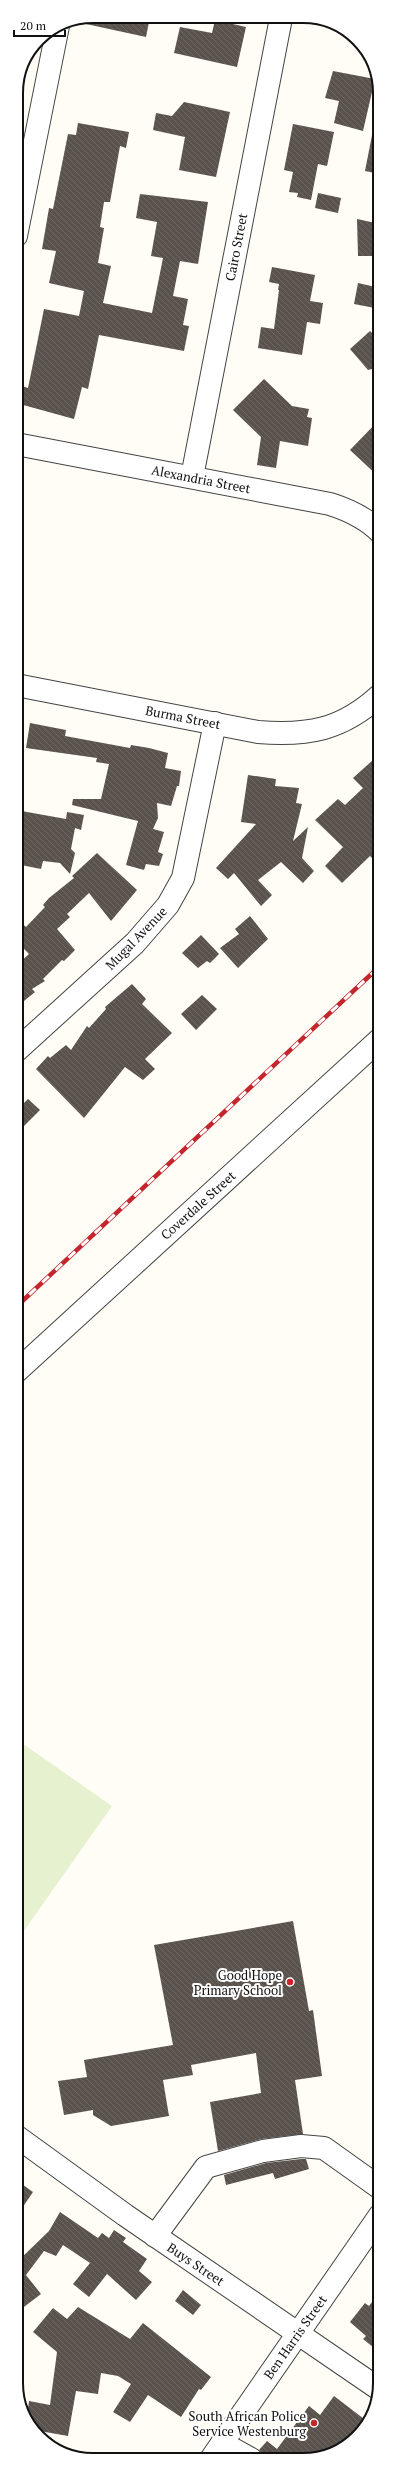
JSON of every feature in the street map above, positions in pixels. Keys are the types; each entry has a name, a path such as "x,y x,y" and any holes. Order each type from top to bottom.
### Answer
{"street":[{"name":"Cairo Street","path":"192,477 280,23"},
{"path":"23,201 56,34"},
{"name":"Alexandria Street","path":"23,445 192,477 347,509 373,527"},
{"name":"Burma Street","path":"23,686 258,732 291,735 331,726 360,711 373,701"},
{"name":"Mugal Avenue","path":"23,1045 135,943 176,893 183,878 216,723"},
{"name":"Coverdale Street","path":"23,1366 373,1045"},
{"name":"Buys Street","path":"23,2141 155,2236 373,2384"},
{"path":"155,2236 206,2167 263,2151 301,2146 324,2148 373,2183"},
{"name":"Ben Harris Street","path":"216,2451 373,2225"}],"green space":[{"path":"23,1744 112,1806 23,1932"}],"building":[{"path":"149,23 146,37 84,24"},
{"path":"214,23 228,23 246,27 237,67 174,53 180,27 212,33"},
{"path":"333,71 372,78 373,88 363,131 334,123 339,101 325,98"},
{"path":"184,102 230,112 216,177 179,170 185,137 153,130 156,113 172,116"},
{"path":"78,123 129,132 126,148 120,146 110,202 104,202 100,227 104,228 98,263 111,266 103,303 152,313 163,258 151,256 157,222 136,218 140,194 208,202 198,264 180,261 173,296 188,299 183,325 189,326 184,351 99,335 88,389 82,387 74,419 23,405 23,386 28,388 44,309 79,316 84,291 49,283 56,251 42,249 49,208 53,209 68,134 76,135"},
{"path":"293,124 334,132 327,166 318,164 311,200 297,197 298,193 289,192 293,172 284,170"},
{"path":"373,130 373,173 365,171"},
{"path":"318,193 341,198 338,213 315,208"},
{"path":"357,219 373,222 373,256 358,256"},
{"path":"272,267 315,275 310,301 323,303 320,324 307,322 302,355 258,348 261,327 274,329 279,284 269,282"},
{"path":"358,283 373,286 373,308 354,304"},
{"path":"370,331 373,334 373,369 368,370 350,349"},
{"path":"264,379 292,406 309,409 307,417 312,418 308,446 280,441 276,468 257,465 261,437 233,410"},
{"path":"373,426 373,471 350,450"},
{"path":"30,723 66,730 65,736 130,748 131,745 168,753 165,768 181,771 179,786 177,786 171,806 157,803 158,818 153,829 164,832 158,852 163,854 159,866 146,864 144,870 126,865 138,821 72,805 73,799 101,799 109,764 96,762 97,758 26,748"},
{"path":"373,760 373,859 370,856 342,883 325,866 343,847 315,820 338,799 345,805 363,788 353,778"},
{"path":"248,775 276,779 275,786 299,788 296,803 302,804 293,841 308,827 302,858 314,871 303,883 281,862 258,880 272,895 261,906 234,873 228,879 216,868 256,824 241,822"},
{"path":"23,811 66,819 67,812 84,815 81,830 75,828 71,849 75,853 70,874 60,863 43,861 41,869 23,865"},
{"path":"97,853 137,890 111,921 89,893 67,914 70,917 57,929 75,950 64,961 62,960 43,979 45,981 32,989 35,992 24,1001 23,960 29,954 23,948 23,924 26,927 45,907 43,905 49,898 74,878 72,876"},
{"path":"250,916 268,939 238,968 220,948 239,934 235,929"},
{"path":"201,935 219,954 210,963 207,961 198,968 182,953"},
{"path":"132,984 146,999 142,1004 172,1033 145,1059 155,1069 143,1080 125,1067 84,1118 36,1069 48,1056 50,1058 66,1045 71,1050 87,1026 89,1028 106,1009 105,1007"},
{"path":"202,995 217,1009 196,1030 181,1014"},
{"path":"28,1099 40,1110 23,1127 23,1104"},
{"path":"293,1921 309,2011 313,2010 322,2076 295,2080 303,2134 261,2139 218,2151 210,2102 261,2093 256,2053 191,2065 193,2075 163,2080 169,2116 111,2126 93,2115 93,2110 64,2115 58,2081 87,2077 84,2060 173,2045 154,1945"},
{"path":"306,2159 309,2169 275,2179 273,2173 226,2185 224,2175 266,2163"},
{"path":"23,2185 33,2192 23,2207"},
{"path":"60,2212 98,2238 102,2233 109,2238 114,2230 126,2238 123,2242 147,2259 139,2271 152,2282 136,2300 107,2274 89,2297 73,2284 90,2263 63,2245 56,2256 44,2251 26,2275 41,2294 23,2308 23,2256 49,2231"},
{"path":"183,2290 201,2305 193,2315 175,2301"},
{"path":"373,2301 373,2347 363,2339 366,2336 350,2322 365,2303 369,2306"},
{"path":"78,2307 130,2339 143,2323 211,2377 201,2390 199,2389 181,2417 148,2395 130,2422 113,2412 131,2384 118,2376 101,2373 98,2394 76,2391 68,2436 42,2432 28,2410 29,2401 50,2405 57,2352 33,2332 53,2308 67,2319"},
{"name":"South African Police Service Westenburg","path":"334,2396 363,2418 342,2441 330,2448 317,2452 261,2453 259,2450 267,2441 277,2449 309,2406 320,2415"}],"railway":[{"path":"23,1300 373,973"}],"place":[{"name":"Good Hope Primary School","path":"290,1982"},
{"name":"South African Police Service Westenburg","path":"314,2423"}]}
